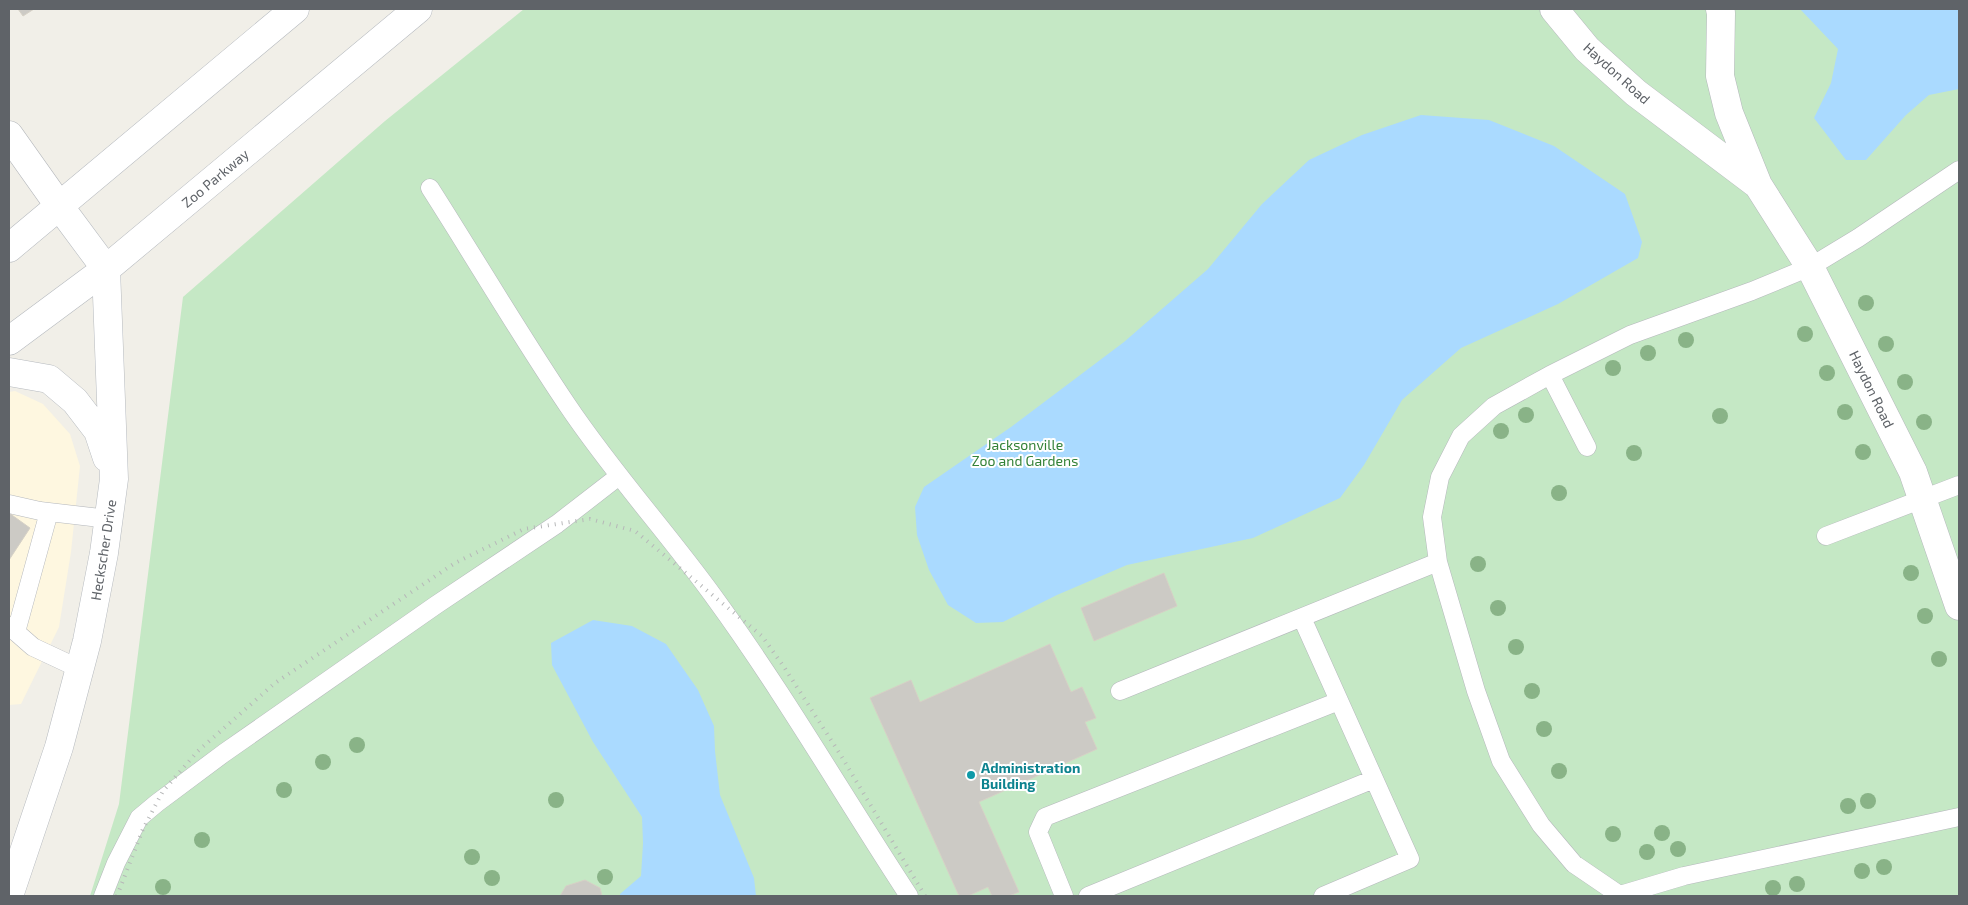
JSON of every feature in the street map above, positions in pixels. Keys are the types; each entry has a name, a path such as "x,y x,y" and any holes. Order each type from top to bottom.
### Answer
{"main road":[{"path":"9,248 295,9"},
{"name":"Zoo Parkway","path":"9,341 106,269 418,9"},
{"name":"Haydon Road","path":"1554,9 1587,49 1636,94 1758,185"},
{"name":"Haydon Road","path":"1720,9 1720,76 1729,112 1758,185 1810,267 1913,472 1959,606"},
{"path":"9,135 106,269"},
{"name":"Heckscher Drive","path":"9,896 59,747 80,669 99,579 109,519 114,479 106,269"},
{"path":"9,372 49,379 75,401 98,432 114,479"}],"lane":[{"path":"1959,170 1858,238 1810,267 1752,291 1630,335 1550,375 1494,406 1461,436 1440,477 1432,517 1438,562 1476,691 1501,761 1541,825 1574,864 1620,896 1684,876 1959,817"},
{"path":"430,188 568,407 719,604 783,698 908,896"},
{"path":"1550,375 1587,448"},
{"path":"103,896 116,863 138,818 224,753 436,605 557,524 619,476"},
{"path":"1826,536 1959,485"},
{"path":"9,504 49,512 109,519"},
{"path":"49,512 12,629 33,647 80,669"},
{"path":"1120,691 1438,562"},
{"path":"1302,618 1410,859 1324,896"},
{"path":"1064,896 1038,832 1045,818 1339,701"},
{"path":"1088,896 1374,779"}],"shaded area":[{"path":"15,391 43,404 70,434 80,466 71,552 59,627 21,704 9,705 9,392"}],"green space":[{"name":"Jacksonville Zoo and Gardens","path":"524,9 1959,9 1959,896 90,896 119,804 183,297 385,121"}],"water":[{"path":"1800,9 1959,9 1959,89 1929,95 1906,115 1866,160 1846,160 1814,118 1831,83 1838,49"},
{"path":"1421,115 1489,120 1554,146 1625,194 1642,242 1638,258 1558,304 1461,348 1402,400 1364,465 1340,498 1253,538 1127,565 1057,595 1003,622 976,623 948,605 929,570 917,535 915,507 924,487 1011,427 1124,342 1208,269 1262,204 1309,160 1362,135"},
{"path":"593,620 632,626 666,644 698,690 714,726 720,795 754,878 756,896 620,896 641,876 642,817 593,742 552,665 551,643"}],"building":[{"path":"18,9 34,9 23,16"},
{"path":"9,513 30,528 9,560"},
{"path":"1164,573 1177,606 1094,641 1081,608"},
{"name":"Administration Building","path":"1050,644 1071,692 1082,687 1096,718 1085,722 1097,749 979,802 1019,892 1009,896 992,896 988,887 968,896 959,896 870,698 911,680 920,702"},
{"path":"585,880 600,888 602,896 560,896 566,886"}],"railway":[{"path":"117,896 143,829 163,791 198,751 275,683 455,563 524,529 590,519 635,531 762,636 840,754 925,896"}],"place":[{"name":"Administration Building","path":"971,775"}]}
